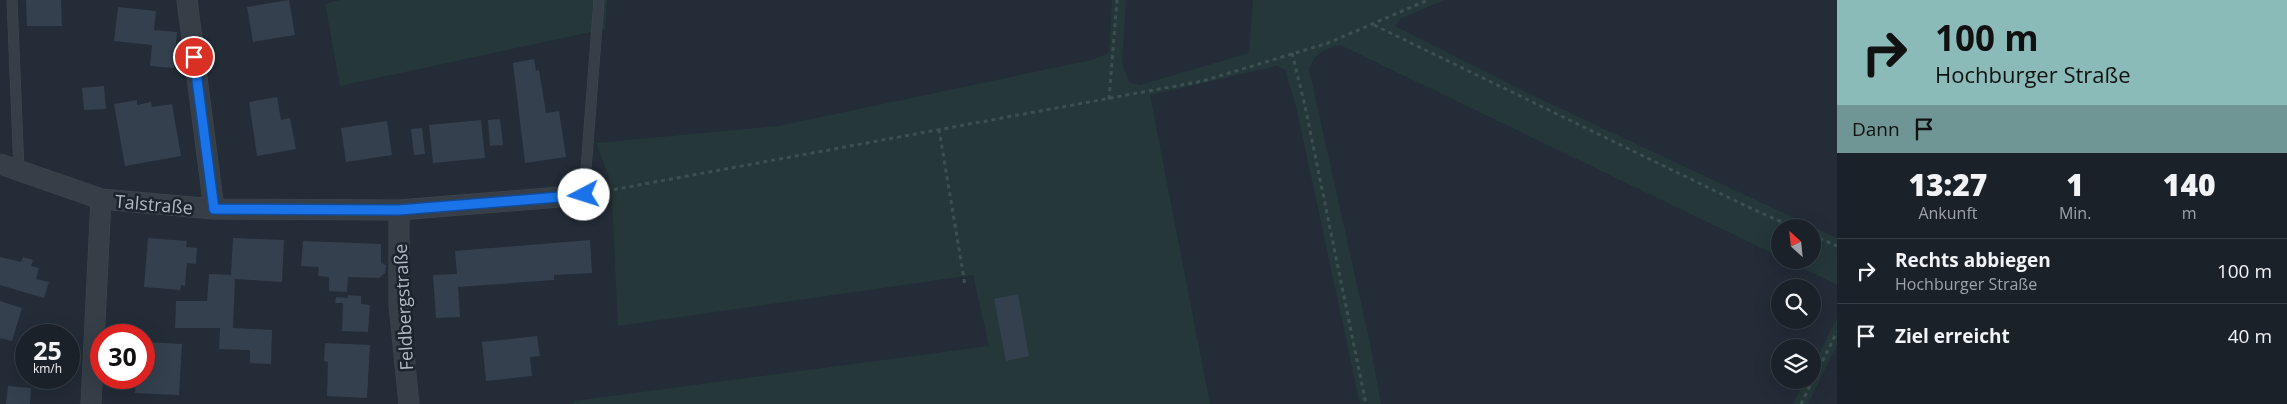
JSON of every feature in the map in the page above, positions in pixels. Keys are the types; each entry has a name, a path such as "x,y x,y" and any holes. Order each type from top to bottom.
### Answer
{"street":[{"path":"187,0 214,209"},
{"name":"Talstraße","path":"0,164 101,199 214,209 399,210 584,195"},
{"path":"92,404 101,199"},
{"name":"Feldbergstraße","path":"399,210 399,305 409,404"}],"lane":[{"path":"12,0 19,171"},
{"path":"584,195 599,0"}],"path":[{"path":"1109,99 1117,0"},
{"path":"584,195 1203,81 1328,43 1428,0"},
{"path":"1373,25 1775,219"},
{"path":"1292,53 1305,106 1366,404"},
{"path":"939,129 965,285"},
{"path":"1821,239 1837,246"},
{"path":"1800,404 1837,332"}],"shaded area":[{"path":"340,0 607,0 605,29 340,86 325,4"},
{"path":"1112,0 1126,0 1122,63 1129,82 1140,85 1249,53 1253,0 1445,0 1400,19 1395,26 1532,95 1796,219 1771,219 1771,253 1340,45 1329,48 1317,55 1309,69 1370,343 1381,404 1360,404 1296,106 1285,70 1277,66 1150,95 1210,404 574,404 573,401 989,346 973,275 618,326 612,199 608,174 596,143 778,126 1091,60 1109,53"},
{"path":"1821,230 1837,238 1837,285 1804,269 1821,269"},
{"path":"1837,318 1837,345 1821,378 1821,350"},
{"path":"1800,389 1815,389 1808,404 1793,404"}],"building":[{"path":"26,0 61,0 62,26 27,26"},
{"path":"289,0 295,35 253,42 247,7"},
{"path":"118,7 156,11 154,30 177,32 174,68 150,66 152,45 114,41"},
{"path":"534,59 536,71 539,70 546,113 559,111 566,157 525,163 513,63"},
{"path":"104,86 106,109 84,110 82,88"},
{"path":"277,97 281,120 290,118 296,149 257,156 249,102"},
{"path":"137,100 137,105 151,102 152,107 172,104 181,156 125,166 114,104"},
{"path":"500,119 503,145 490,146 488,120"},
{"path":"481,120 485,158 433,163 429,125"},
{"path":"387,121 392,155 346,162 341,128"},
{"path":"422,128 425,154 414,155 411,129"},
{"path":"148,238 187,241 186,247 197,248 196,264 187,263 185,286 181,285 180,290 144,287"},
{"path":"233,238 284,240 282,282 235,279 233,328 272,330 271,364 250,363 250,350 219,349 220,328 175,328 176,301 207,301 209,274 231,275"},
{"path":"590,240 592,273 554,275 554,280 458,287 460,317 436,318 433,275 457,274 455,251"},
{"path":"303,241 381,244 381,263 386,265 385,273 379,278 348,277 347,292 329,291 329,277 318,276 319,267 301,266"},
{"path":"0,257 21,262 23,257 33,260 31,266 39,268 36,279 49,282 44,298 0,285"},
{"path":"1018,294 1029,356 1006,361 994,299"},
{"path":"348,295 361,296 361,304 370,305 368,332 342,331 343,303 335,303 336,297 348,298"},
{"path":"0,301 22,308 17,324 15,324 12,341 0,338"},
{"path":"537,336 540,356 530,357 532,376 486,381 482,342"},
{"path":"155,343 182,344 179,395 135,393 135,389 155,389"},
{"path":"325,343 370,345 367,398 327,396 328,362 324,361"},
{"path":"8,386 15,387 15,389 31,389 30,404 6,404"}],"route":[{"path":"194,57 214,209 399,210 584,195"}]}
